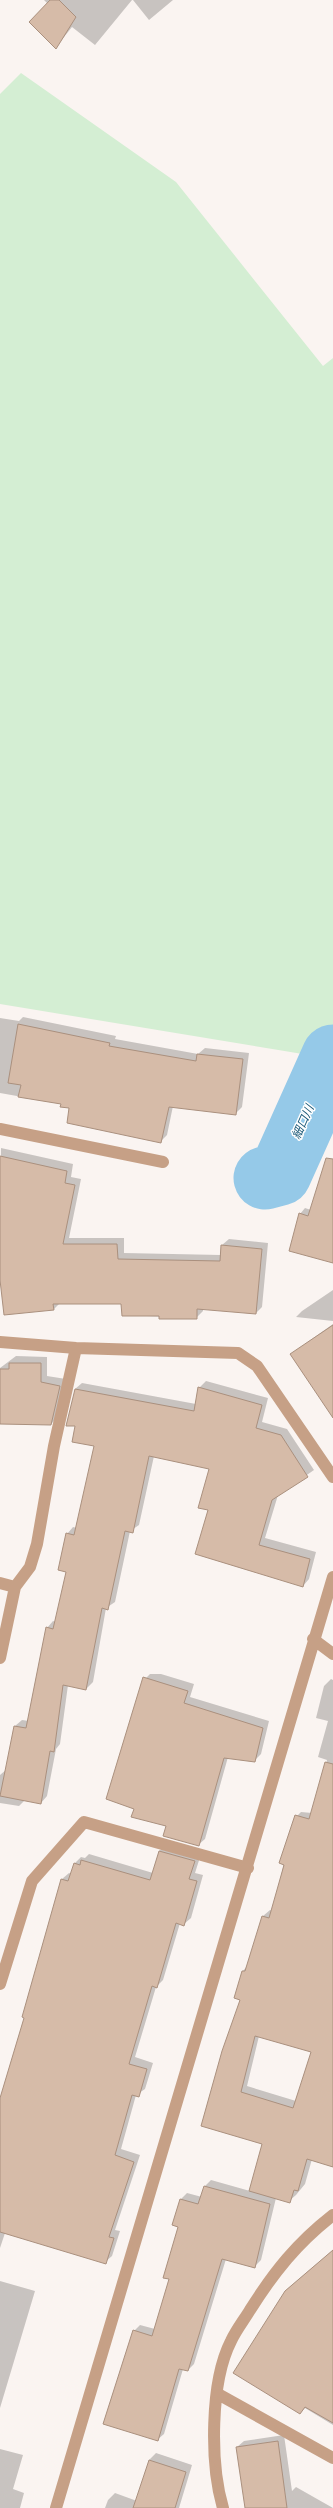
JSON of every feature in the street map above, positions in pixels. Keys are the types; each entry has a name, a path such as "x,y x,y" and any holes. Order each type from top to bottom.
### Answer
{"street":[{"path":"0,1129 163,1162"},
{"path":"0,1342 76,1348 238,1353 257,1366 333,1477"},
{"path":"0,1658 15,1587 30,1567 36,1544 54,1446 76,1348"},
{"path":"56,2508 248,1868 313,1639 333,1577"},
{"path":"0,1584 15,1587"},
{"path":"313,1639 333,1654"},
{"path":"0,1984 32,1882 84,1822 248,1868"},
{"path":"223,2508 218,2491 214,2456 214,2424 223,2361 230,2341 268,2280 291,2251 333,2215"},
{"path":"218,2394 333,2458"}],"green space":[{"path":"21,73 176,182 323,366 333,358 333,1059 0,1004 0,94"}],"building":[{"path":"50,0 59,0 76,17 56,49 29,22"},
{"path":"18,1024 110,1043 109,1046 196,1061 197,1054 243,1059 236,1115 169,1107 161,1143 67,1123 69,1108 60,1107 61,1104 18,1097 21,1085 8,1083"},
{"path":"0,1156 67,1171 65,1183 75,1185 63,1244 117,1244 118,1259 220,1261 221,1245 262,1249 256,1314 197,1309 197,1319 159,1319 159,1316 122,1316 121,1304 53,1304 54,1310 4,1315 0,1280"},
{"path":"326,1158 333,1159 333,1263 289,1251 299,1213 308,1216"},
{"path":"333,1325 333,1418 290,1354"},
{"path":"9,1363 41,1363 41,1382 60,1386 51,1425 0,1424 0,1369 9,1369"},
{"path":"198,1387 262,1405 256,1428 281,1435 308,1477 272,1500 259,1545 310,1559 303,1587 195,1554 208,1510 198,1508 209,1469 149,1456 133,1533 125,1531 108,1610 102,1608 86,1690 63,1685 54,1752 50,1751 41,1804 0,1796 14,1726 26,1728 46,1627 53,1629 66,1572 58,1570 66,1533 74,1535 94,1446 72,1442 75,1426 66,1426 75,1389 194,1411"},
{"path":"143,1677 188,1691 184,1703 263,1728 255,1762 224,1758 199,1846 163,1836 166,1826 131,1817 134,1809 106,1799"},
{"path":"325,1762 333,1764 333,2167 307,2159 298,2191 294,2190 290,2203 249,2191 262,2144 201,2126 222,2051 240,2000 234,1998 242,1971 245,1971 262,1916 269,1918 284,1865 279,1863 295,1815 309,1819","holes":["255,2036 311,2052 293,2108 241,2092"]},
{"path":"159,1851 195,1861 189,1879 197,1881 184,1926 176,1923 157,1988 152,1986 129,2064 147,2069 139,2097 132,2095 115,2155 134,2162 109,2237 114,2238 106,2264 0,2232 0,2098 24,2018 22,2017 61,1879 68,1881 74,1863 80,1865 81,1860 150,1880"},
{"path":"204,2186 270,2204 255,2268 222,2259 188,2371 179,2369 158,2441 103,2424 133,2330 152,2336 169,2279 163,2278 178,2227 172,2225 180,2199 198,2204"},
{"path":"333,2250 333,2423 305,2407 300,2414 233,2373 285,2291"},
{"path":"278,2441 287,2508 245,2508 236,2447"},
{"path":"149,2460 186,2472 175,2508 133,2508"}],"waterway":[{"name":"細口川","path":"265,1178 280,1174 333,1056"}]}
